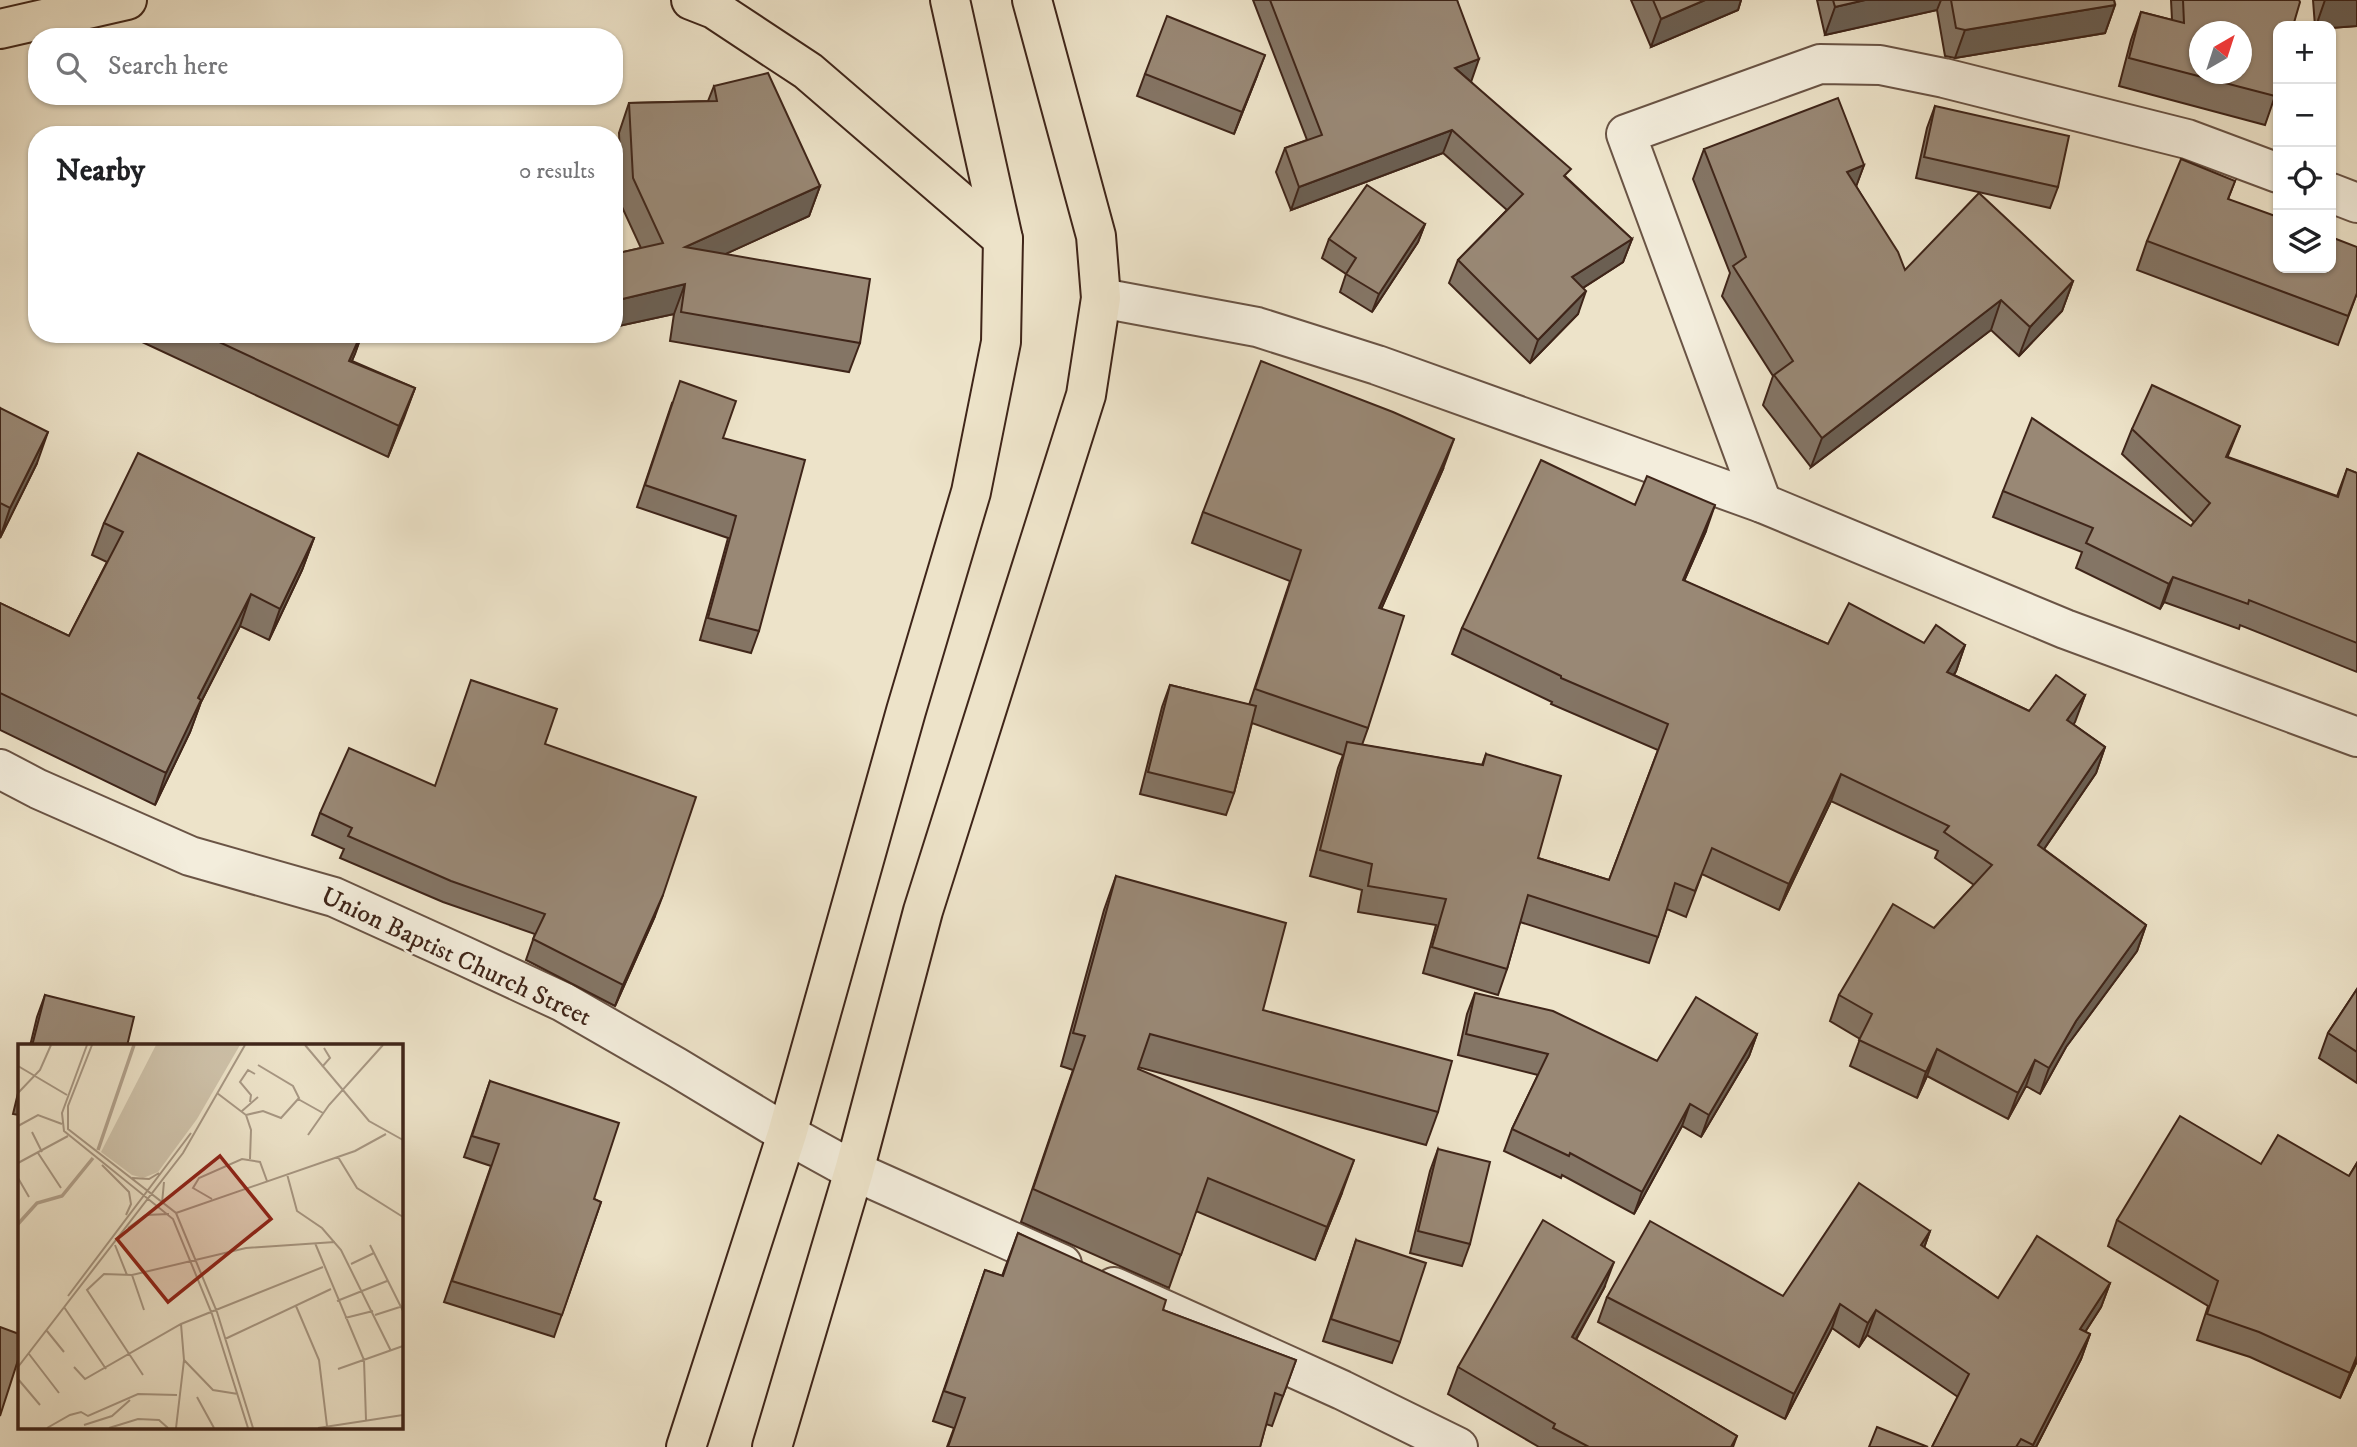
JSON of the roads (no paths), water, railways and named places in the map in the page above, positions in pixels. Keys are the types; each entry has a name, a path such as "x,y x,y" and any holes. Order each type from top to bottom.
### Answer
{"main road":[{"path":"0,7 30,0"},
{"path":"0,29 127,0"},
{"path":"691,0 714,9 808,71 1003,239"},
{"path":"686,1447 787,1134 906,711 971,492 1001,342 1003,239 950,0"},
{"path":"772,1447 854,1171 923,911 1086,395 1101,298 1096,236 1032,0"}],"street":[{"path":"1762,503 1626,134 1820,64 1880,65 1956,81 2187,139 2273,171"},
{"path":"2336,195 2357,203"},
{"path":"1101,298 1257,327 1377,365 1762,503 2065,629 2357,737"},
{"name":"Union Baptist Church Street","path":"0,769 38,789 190,856 334,897 563,1002 854,1171 1342,1390 1458,1447"}]}
